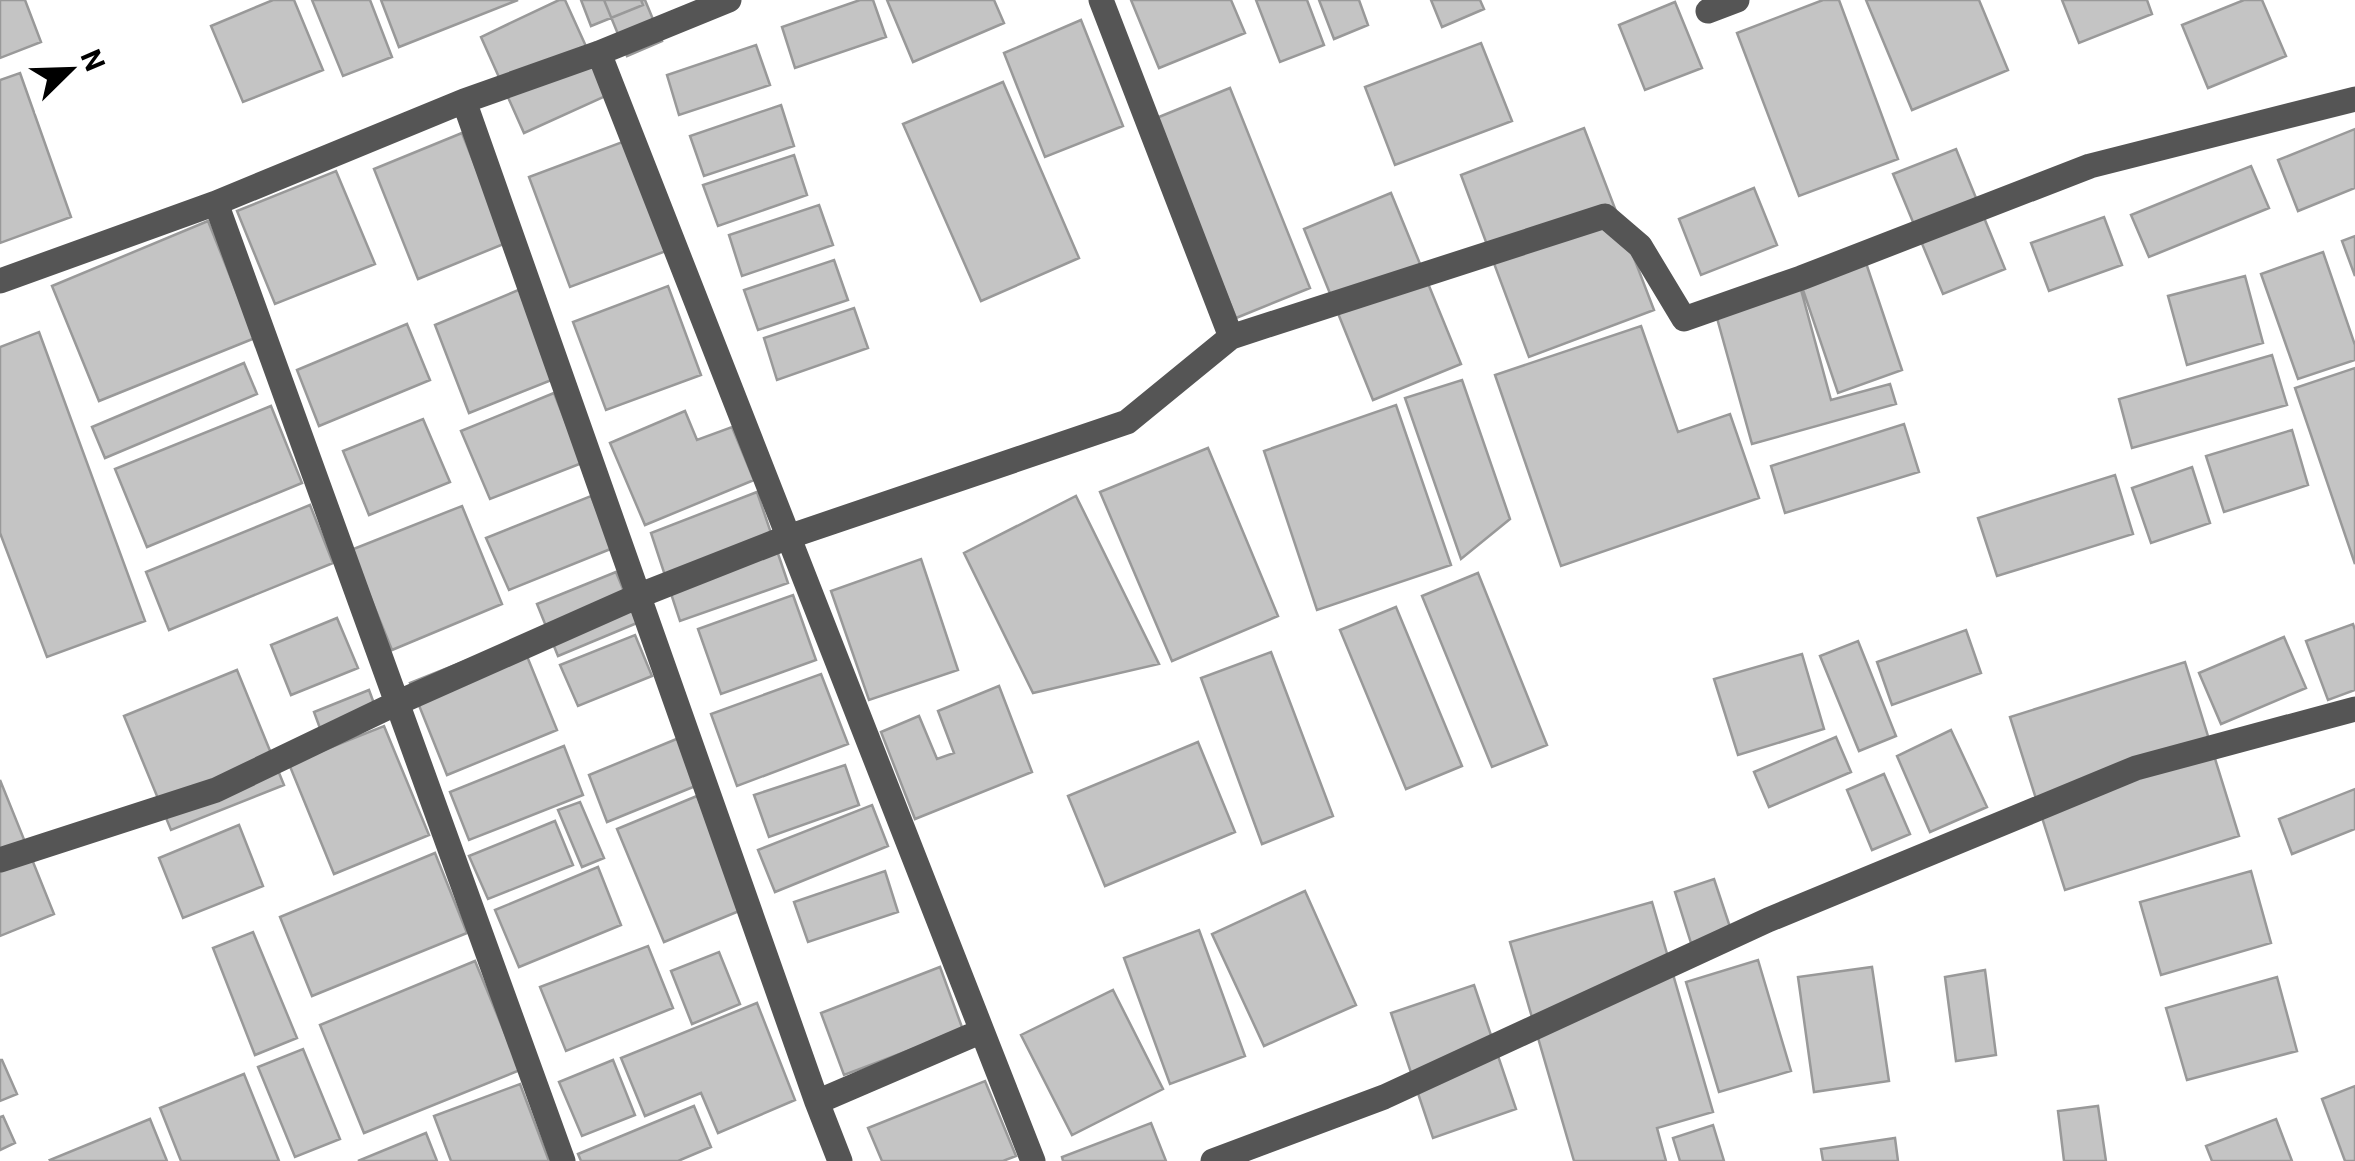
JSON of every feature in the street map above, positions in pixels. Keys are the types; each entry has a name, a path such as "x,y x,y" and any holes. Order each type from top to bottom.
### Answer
{"street":[{"path":"0,281 216,203 464,101 598,53 670,10 729,0"},
{"path":"1101,0 1231,337"},
{"path":"1708,11 1736,0"},
{"path":"598,53 1034,1161"},
{"path":"0,860 216,790 397,703 638,596 788,537 1128,422 1231,337 1605,216 1640,246 1684,319 2090,166 2355,99"},
{"path":"464,101 840,1161"},
{"path":"216,203 563,1161"},
{"path":"1213,1161 1384,1097 1768,920 2136,768 2355,709"},
{"path":"818,1102 982,1031"}],"building":[{"path":"0,0 25,0 41,42 0,58"},
{"path":"273,0 294,0 323,70 243,102 211,26"},
{"path":"312,0 370,0 392,57 343,76"},
{"path":"381,0 518,0 399,47"},
{"path":"565,0 608,95 524,133 481,37"},
{"path":"581,0 641,0 643,5 591,26"},
{"path":"604,0 645,0 662,41 627,56"},
{"path":"860,0 873,0 886,37 795,68 782,27"},
{"path":"887,0 994,0 1004,23 913,62"},
{"path":"1131,0 1231,0 1245,33 1159,68"},
{"path":"1256,0 1307,0 1324,45 1280,62"},
{"path":"1319,0 1359,0 1368,25 1334,39"},
{"path":"1431,0 1480,0 1484,9 1442,27"},
{"path":"1823,0 1839,0 1898,159 1799,196 1737,33"},
{"path":"1866,0 1979,0 2008,70 1912,110"},
{"path":"2062,0 2147,0 2152,14 2079,43"},
{"path":"2244,0 2262,0 2286,56 2208,88 2182,25"},
{"path":"1675,2 1702,68 1645,90 1619,25"},
{"path":"1081,20 1123,126 1045,157 1004,53"},
{"path":"1481,43 1512,121 1395,165 1365,87"},
{"path":"756,45 770,85 679,115 667,75"},
{"path":"20,73 71,217 0,243 0,80"},
{"path":"1003,82 1079,258 981,301 903,124"},
{"path":"1230,88 1310,288 1236,318 1154,119"},
{"path":"781,105 794,146 704,176 690,136"},
{"path":"1584,128 1654,310 1529,357 1461,175"},
{"path":"2355,129 2355,188 2298,211 2278,160"},
{"path":"462,133 506,243 418,279 374,169"},
{"path":"625,141 666,251 570,287 529,177"},
{"path":"1956,149 2005,269 1943,294 1893,174"},
{"path":"794,155 807,195 718,226 703,185"},
{"path":"2251,166 2269,208 2149,257 2131,215"},
{"path":"336,171 375,264 275,304 237,211"},
{"path":"1754,188 1777,245 1701,275 1679,219"},
{"path":"1391,193 1461,364 1373,400 1304,229"},
{"path":"819,205 833,245 742,276 729,235"},
{"path":"2104,217 2122,265 2049,291 2031,243"},
{"path":"208,221 255,338 99,401 52,286"},
{"path":"2355,236 2355,276 2342,241"},
{"path":"2323,252 2355,345 2355,360 2298,379 2261,274"},
{"path":"834,260 848,300 758,330 744,290"},
{"path":"1866,263 1902,370 1838,393 1802,287"},
{"path":"1797,275 1831,400 1890,384 1896,404 1752,444 1712,300"},
{"path":"2245,276 2263,343 2187,365 2168,296"},
{"path":"528,286 564,375 469,413 435,325"},
{"path":"668,286 701,375 606,410 573,322"},
{"path":"854,308 868,348 777,380 764,338"},
{"path":"407,324 430,380 319,426 297,370"},
{"path":"1641,326 1678,432 1730,414 1759,498 1561,566 1495,375"},
{"path":"39,332 145,621 47,657 0,533 0,347"},
{"path":"2272,355 2287,405 2132,448 2119,399"},
{"path":"244,363 257,394 105,458 92,427"},
{"path":"2355,368 2355,564 2295,388"},
{"path":"1462,380 1510,519 1461,559 1405,398"},
{"path":"554,393 582,463 490,499 461,431"},
{"path":"1396,405 1451,565 1317,610 1264,451"},
{"path":"271,406 302,483 147,547 115,469"},
{"path":"685,411 697,440 732,427 754,480 645,525 610,443"},
{"path":"423,419 450,482 369,515 343,451"},
{"path":"1904,424 1919,472 1785,513 1771,466"},
{"path":"2292,430 2308,485 2224,512 2206,456"},
{"path":"1208,448 1278,616 1172,661 1100,492"},
{"path":"2192,467 2210,523 2151,543 2132,488"},
{"path":"2115,475 2133,534 1997,576 1978,518"},
{"path":"757,492 788,583 680,621 651,533"},
{"path":"591,496 613,548 509,590 486,538"},
{"path":"1076,496 1159,664 1033,693 964,553"},
{"path":"310,505 333,563 169,630 146,572"},
{"path":"462,506 502,604 392,650 351,550"},
{"path":"921,559 958,670 869,700 831,591"},
{"path":"616,572 637,623 558,656 537,604"},
{"path":"1478,573 1547,745 1492,767 1422,596"},
{"path":"793,595 816,660 721,694 698,629"},
{"path":"1396,607 1462,766 1406,789 1340,630"},
{"path":"337,618 358,668 291,695 271,645"},
{"path":"2353,624 2355,690 2328,700 2306,641"},
{"path":"1966,630 1981,673 1892,705 1877,662"},
{"path":"635,635 652,676 578,706 560,665"},
{"path":"2284,637 2306,688 2221,724 2199,673"},
{"path":"520,639 557,730 447,775 410,683"},
{"path":"1858,641 1896,736 1859,751 1820,656"},
{"path":"1271,652 1333,816 1262,844 1201,678"},
{"path":"1802,654 1824,729 1738,755 1714,679"},
{"path":"2185,662 2239,836 2065,890 2010,717"},
{"path":"237,670 284,785 171,830 124,716"},
{"path":"821,674 848,744 737,786 711,714"},
{"path":"999,686 1032,772 915,819 881,732 919,716 937,759 954,753 938,711"},
{"path":"369,690 379,717 324,739 314,712"},
{"path":"384,726 429,835 334,874 289,764"},
{"path":"1951,730 1987,807 1930,832 1897,756"},
{"path":"1836,737 1851,772 1769,807 1754,772"},
{"path":"679,738 698,785 607,822 589,775"},
{"path":"1198,742 1235,832 1105,886 1068,796"},
{"path":"564,746 583,795 469,840 450,792"},
{"path":"845,765 859,805 769,837 754,795"},
{"path":"1884,774 1910,834 1872,850 1847,790"},
{"path":"0,780 54,914 0,936"},
{"path":"2355,789 2355,829 2292,854 2279,819"},
{"path":"697,796 744,909 664,942 617,829"},
{"path":"580,802 604,858 582,867 558,810"},
{"path":"872,805 888,846 775,892 758,850"},
{"path":"555,821 573,865 488,899 469,856"},
{"path":"239,825 263,886 183,918 159,858"},
{"path":"435,853 467,933 312,996 280,917"},
{"path":"598,867 621,925 519,967 495,910"},
{"path":"885,871 898,912 808,942 794,902"},
{"path":"2251,871 2271,943 2161,975 2140,902"},
{"path":"1714,879 1731,930 1691,943 1675,892"},
{"path":"1305,891 1356,1005 1264,1046 1212,934"},
{"path":"1652,902 1713,1112 1657,1128 1666,1161 1574,1161 1510,942"},
{"path":"1199,930 1245,1056 1170,1084 1124,958"},
{"path":"253,932 297,1038 255,1055 213,948"},
{"path":"648,946 673,1008 566,1051 540,987"},
{"path":"719,952 740,1004 692,1024 671,971"},
{"path":"1758,960 1791,1071 1719,1092 1686,982"},
{"path":"475,961 520,1070 364,1133 320,1025"},
{"path":"940,967 963,1030 844,1075 821,1013"},
{"path":"1872,967 1889,1081 1814,1092 1798,977"},
{"path":"1985,970 1996,1055 1956,1061 1945,977"},
{"path":"2277,977 2297,1051 2187,1080 2166,1008"},
{"path":"1474,985 1516,1109 1433,1138 1391,1013"},
{"path":"1113,990 1163,1089 1072,1135 1021,1035"},
{"path":"757,1003 795,1100 718,1133 701,1093 645,1116 621,1058"},
{"path":"303,1049 340,1139 295,1157 258,1067"},
{"path":"0,1060 17,1094 0,1101"},
{"path":"613,1060 635,1115 582,1136 559,1082"},
{"path":"244,1074 279,1161 181,1161 160,1108"},
{"path":"985,1081 1016,1156 1003,1161 882,1161 868,1128"},
{"path":"520,1084 549,1161 451,1161 434,1116"},
{"path":"2355,1086 2355,1161 2345,1161 2322,1099"},
{"path":"694,1106 711,1147 678,1161 581,1161 578,1154"},
{"path":"2098,1106 2106,1161 2064,1161 2058,1111"},
{"path":"3,1116 15,1143 0,1150 0,1117"},
{"path":"150,1119 167,1161 50,1160"},
{"path":"2276,1119 2292,1161 2212,1161 2206,1146"},
{"path":"1151,1123 1166,1161 1063,1161 1062,1157"},
{"path":"1713,1125 1724,1161 1680,1161 1673,1138"},
{"path":"426,1133 437,1161 358,1161"},
{"path":"1895,1138 1898,1161 1823,1161 1821,1149"}]}
